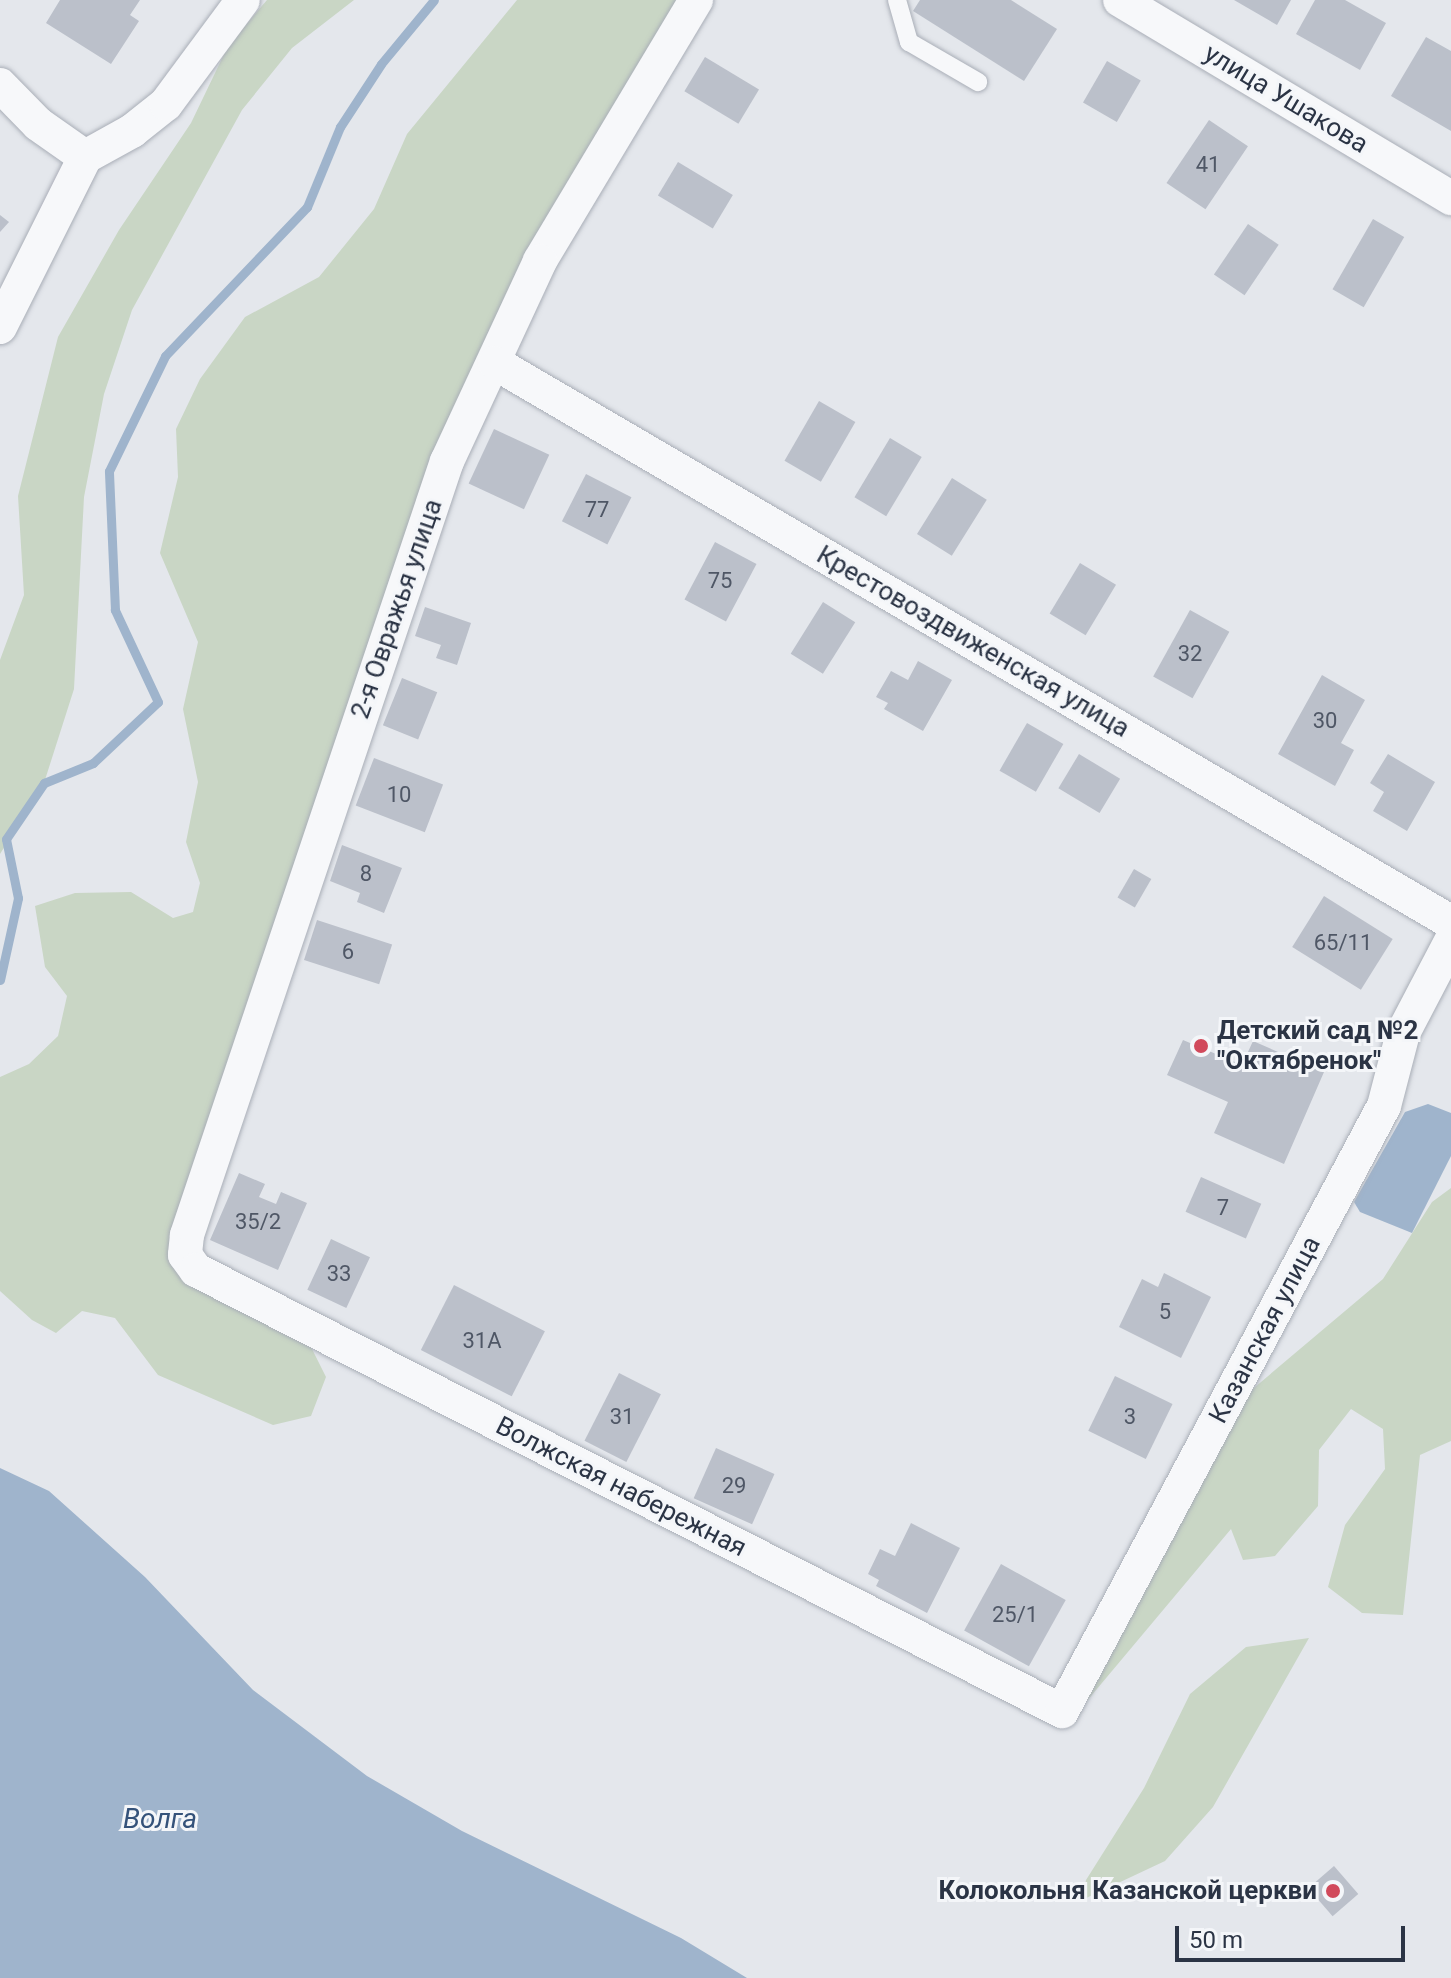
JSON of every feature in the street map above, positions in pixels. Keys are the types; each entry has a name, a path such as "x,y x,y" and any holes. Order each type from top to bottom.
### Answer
{"street":[{"path":"0,327 85,157 132,131 166,104 243,0"},
{"name":"2-я Овражья улица","path":"185,1255 187,1235 447,461 540,261 696,0"},
{"name":"улица Ушакова","path":"1120,0 1451,198"},
{"path":"0,85 38,124 85,157"},
{"name":"Крестовоздвиженская улица","path":"495,363 1451,922"},
{"name":"Казанская улица","path":"1062,1711 1384,1106 1403,1033 1451,941"},
{"name":"Волжская набережная","path":"185,1255 196,1270 210,1278 1062,1711"}],"lane":[{"path":"897,0 909,42 978,82"}],"green space":[{"path":"267,0 354,0 292,48 242,110 132,310 104,394 84,497 74,689 44,783 0,854 0,660 24,595 18,496 58,337 119,230 191,123 228,46"},
{"path":"517,0 686,0 534,256 178,1256 303,1331 326,1377 311,1416 273,1425 158,1375 115,1318 82,1311 56,1333 32,1320 0,1291 0,1077 29,1064 58,1036 67,996 45,967 35,906 75,893 131,892 173,918 193,912 200,883 186,842 198,782 183,709 198,642 160,553 178,477 176,429 200,379 245,317 319,277 374,209 407,134"},
{"path":"1451,1188 1451,1441 1420,1455 1403,1615 1362,1613 1328,1587 1345,1525 1385,1469 1383,1429 1351,1409 1319,1450 1318,1506 1275,1556 1243,1560 1231,1529 1086,1702 1242,1398 1383,1279 1432,1202"},
{"path":"1309,1638 1213,1807 1165,1861 1082,1900 1086,1880 1144,1788 1190,1694 1246,1647"}],"water":[{"path":"1428,1104 1451,1113 1451,1156 1412,1233 1360,1212 1354,1202 1405,1112"},
{"name":"Волга","path":"0,1468 49,1491 145,1577 253,1690 367,1776 462,1831 681,1938 747,1978 0,1978"}],"building":[{"path":"60,0 140,0 130,15 139,21 111,64 46,23"},
{"path":"920,0 1011,0 1057,29 1024,81 913,11"},
{"path":"1234,0 1291,0 1277,25"},
{"path":"1315,0 1345,0 1386,23 1360,70 1296,34"},
{"path":"1426,37 1451,51 1451,131 1391,96"},
{"path":"705,57 759,89 738,124 684,91"},
{"path":"1107,61 1141,80 1117,122 1083,103"},
{"path":"1209,120 1248,146 1205,209 1167,183"},
{"path":"678,162 733,195 713,228 658,195"},
{"path":"0,215 9,222 0,232"},
{"path":"1373,219 1404,237 1364,307 1332,289"},
{"path":"1248,224 1279,245 1245,295 1214,275"},
{"path":"819,401 855,422 821,482 784,461"},
{"path":"494,429 549,455 524,509 469,483"},
{"path":"890,438 922,457 886,516 854,497"},
{"path":"586,474 631,497 607,544 562,521"},
{"path":"952,478 987,500 952,556 917,534"},
{"path":"715,542 756,564 726,621 684,599"},
{"path":"1080,563 1116,585 1086,635 1050,614"},
{"path":"823,602 855,622 823,674 791,654"},
{"path":"425,607 471,623 457,665 436,658 441,645 415,636"},
{"path":"1190,610 1229,632 1193,698 1153,676"},
{"path":"918,661 952,680 923,731 884,709 888,703 876,697 891,671 908,680"},
{"path":"1322,675 1365,700 1341,743 1354,750 1335,786 1278,754"},
{"path":"402,678 437,692 418,740 383,725"},
{"path":"1027,723 1063,744 1036,792 1000,771"},
{"path":"1079,754 1120,779 1100,813 1058,788"},
{"path":"1388,754 1435,782 1407,831 1373,811 1384,792 1370,783"},
{"path":"374,758 443,785 425,832 356,806"},
{"path":"342,845 402,868 384,913 357,902 360,893 330,881"},
{"path":"1134,869 1151,879 1135,908 1118,898"},
{"path":"1324,896 1393,939 1361,990 1292,947"},
{"path":"317,920 392,944 379,984 304,960"},
{"path":"1183,1040 1242,1065 1253,1041 1324,1072 1284,1164 1214,1133 1228,1102 1167,1075"},
{"path":"239,1173 265,1184 259,1197 276,1204 281,1192 307,1203 278,1270 210,1240"},
{"path":"1201,1177 1261,1204 1246,1239 1186,1212"},
{"path":"331,1239 370,1257 346,1308 307,1290"},
{"path":"1164,1273 1211,1297 1181,1358 1119,1327 1142,1279 1158,1287"},
{"path":"454,1285 545,1331 512,1396 421,1350"},
{"path":"619,1373 661,1394 626,1462 584,1441"},
{"path":"1115,1376 1173,1404 1146,1459 1088,1431"},
{"path":"716,1448 774,1474 752,1524 694,1498"},
{"path":"911,1523 960,1548 927,1613 876,1586 879,1580 868,1574 880,1549 895,1556"},
{"path":"1001,1564 1066,1600 1029,1666 964,1630"},
{"name":"Колокольня Казанской церкви","path":"1334,1866 1358,1894 1333,1916 1308,1888"}],"waterway":[{"path":"0,980 18,898 6,839 44,783 93,763 158,702 115,610 109,471 165,356 307,207 340,127 381,64 434,0"}],"place":[{"name":"Детский сад №2 \"Октябренок\"","path":"1201,1046"},
{"name":"Колокольня Казанской церкви","path":"1333,1891"}]}
